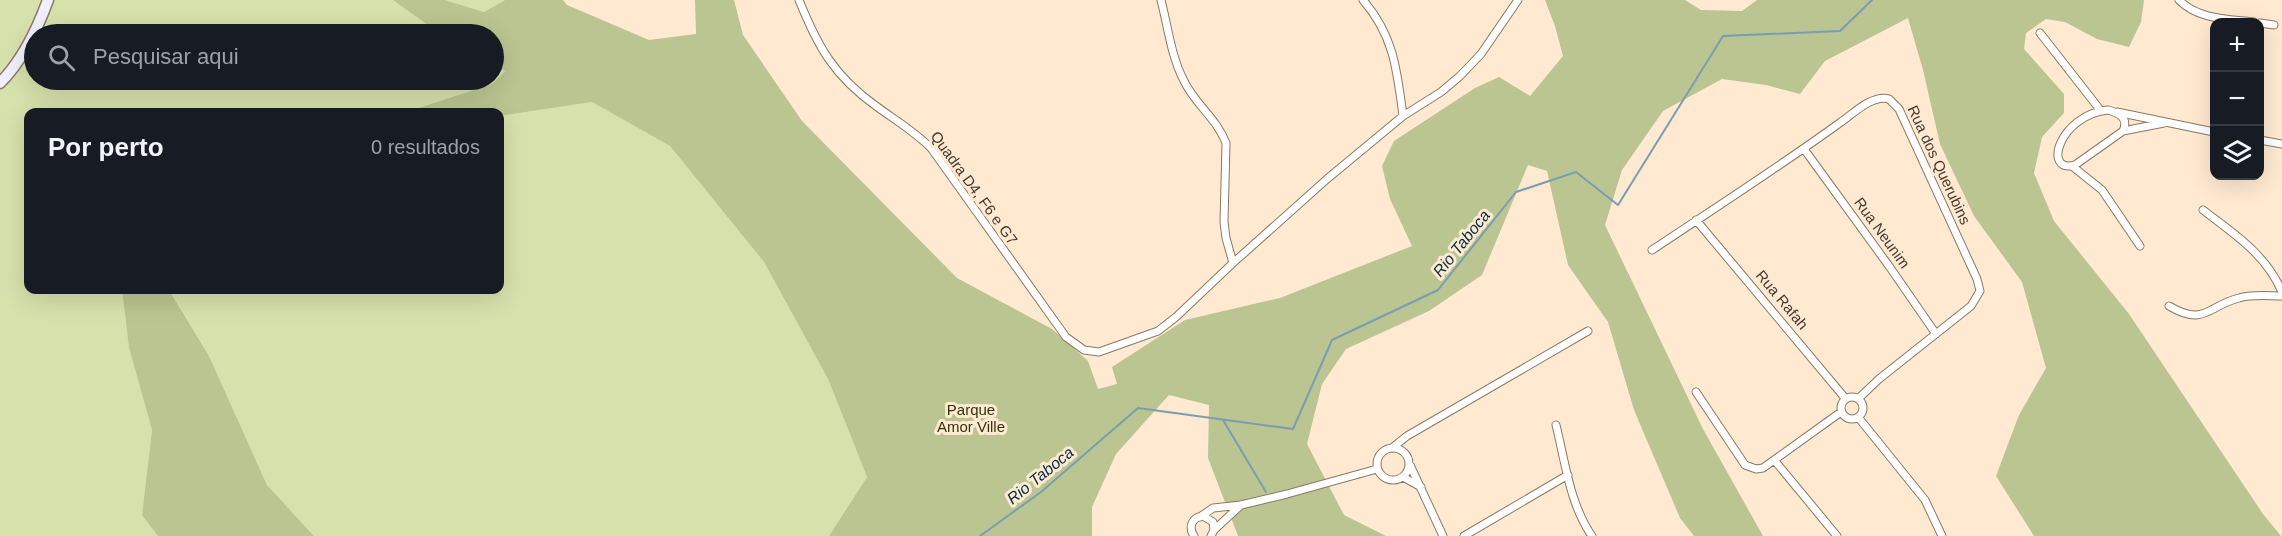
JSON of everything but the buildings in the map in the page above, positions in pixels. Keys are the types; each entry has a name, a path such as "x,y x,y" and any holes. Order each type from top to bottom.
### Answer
{"street":[{"path":"36,24 48,0"},
{"name":"Quadra D4, F6 e G7","path":"799,0 822,52 853,87 875,106 917,134 931,148 1066,338 1076,346 1084,350 1099,352 1158,331 1176,318 1233,263"},
{"path":"1161,0 1178,68 1184,82 1191,94 1222,130 1226,143 1224,222 1233,263 1403,116 1441,92 1460,76 1481,54 1518,0"},
{"path":"1363,0 1374,13 1389,42 1395,61 1403,116"},
{"path":"2179,0 2188,9 2200,15 2223,18"},
{"path":"2264,24 2274,25"},
{"path":"2040,33 2101,111"},
{"path":"0,83 24,50"},
{"name":"Rua dos Querubins","path":"1652,250 1746,189 1877,98 1889,99 1896,104 1979,285 1978,296 1971,306 1879,379 1859,398"},
{"path":"2140,246 2102,190 2072,166 2062,163 2058,155 2058,146 2063,136 2083,117 2101,111 2117,112 2210,131"},
{"path":"2117,112 2126,122 2123,131"},
{"path":"2072,166 2123,131 2167,122"},
{"path":"2264,141 2281,143"},
{"name":"Rua Neunim","path":"1804,149 1890,266 1936,334"},
{"path":"2169,306 2182,314 2193,316 2204,314 2240,297 2282,294 2257,252 2203,210"},
{"name":"Rua Rafah","path":"1696,220 1845,398"},
{"path":"1377,469 1380,455 1407,436 1588,331"},
{"path":"1696,392 1745,465 1756,469 1763,468 1775,460 1841,412"},
{"path":"1852,396 1859,398 1864,408 1858,417 1852,419 1845,417 1841,412 1841,405 1845,398 1852,396"},
{"path":"1858,417 1925,500 1942,536"},
{"path":"1556,425 1580,513 1592,536"},
{"path":"1407,436 1406,454 1437,528 1443,536"},
{"path":"1392,448 1406,454"},
{"path":"1775,460 1837,536"},
{"path":"1377,469 1386,480 1395,481 1403,477 1410,465"},
{"path":"1194,536 1191,524 1213,508 1287,495 1377,469"},
{"path":"1464,536 1568,475"},
{"path":"1403,477 1421,487"},
{"path":"1213,533 1240,505"},
{"path":"1200,516 1210,519 1213,533"}],"green space":[{"path":"0,0 393,0 426,24 24,24 24,90 474,90 418,108 24,108 24,294 122,294 129,348 152,430 142,514 158,536 0,536"},
{"name":"Parque Amor Ville","path":"393,0 445,0 484,12 505,0 563,0 567,5 649,40 696,34 695,0 734,0 743,35 802,121 957,278 1052,329 1088,361 1098,389 1117,384 1112,367 1185,320 1280,298 1412,246 1390,199 1382,166 1394,141 1475,88 1499,77 1530,96 1563,56 1545,0 1685,0 1701,10 1742,11 1757,0 2144,0 2141,22 2129,47 2097,39 2065,22 2046,19 2026,33 2024,49 2064,94 2064,113 2042,137 2034,173 2054,221 2129,314 2263,514 2281,536 2034,536 1996,476 2019,415 2046,368 2022,282 1974,216 1940,144 1908,18 1825,61 1800,94 1766,85 1722,79 1663,111 1622,170 1605,225 1703,429 1763,536 1694,536 1680,518 1634,410 1608,322 1568,265 1547,171 1528,165 1482,275 1429,311 1346,349 1322,384 1307,444 1344,515 1386,536 1238,536 1208,458 1209,405 1169,395 1116,454 1092,507 1092,536 829,536 867,477 828,379 764,262 670,146 592,102 504,115 504,108 418,108 474,90 504,90 504,24 426,24"},
{"path":"445,0 505,0 484,12"},
{"path":"592,102 670,146 764,262 828,379 867,477 829,536 314,536 267,485 209,356 171,294 504,294 504,115"},
{"path":"122,294 171,294 209,356 267,485 314,536 158,536 142,515 152,430 129,348"}],"waterway":[{"name":"Rio Taboca","path":"980,536 1041,492 1138,408 1293,429 1332,340 1438,290 1516,192 1576,172 1618,205 1723,36 1840,31 1872,0"},
{"path":"1223,420 1266,492"}]}
